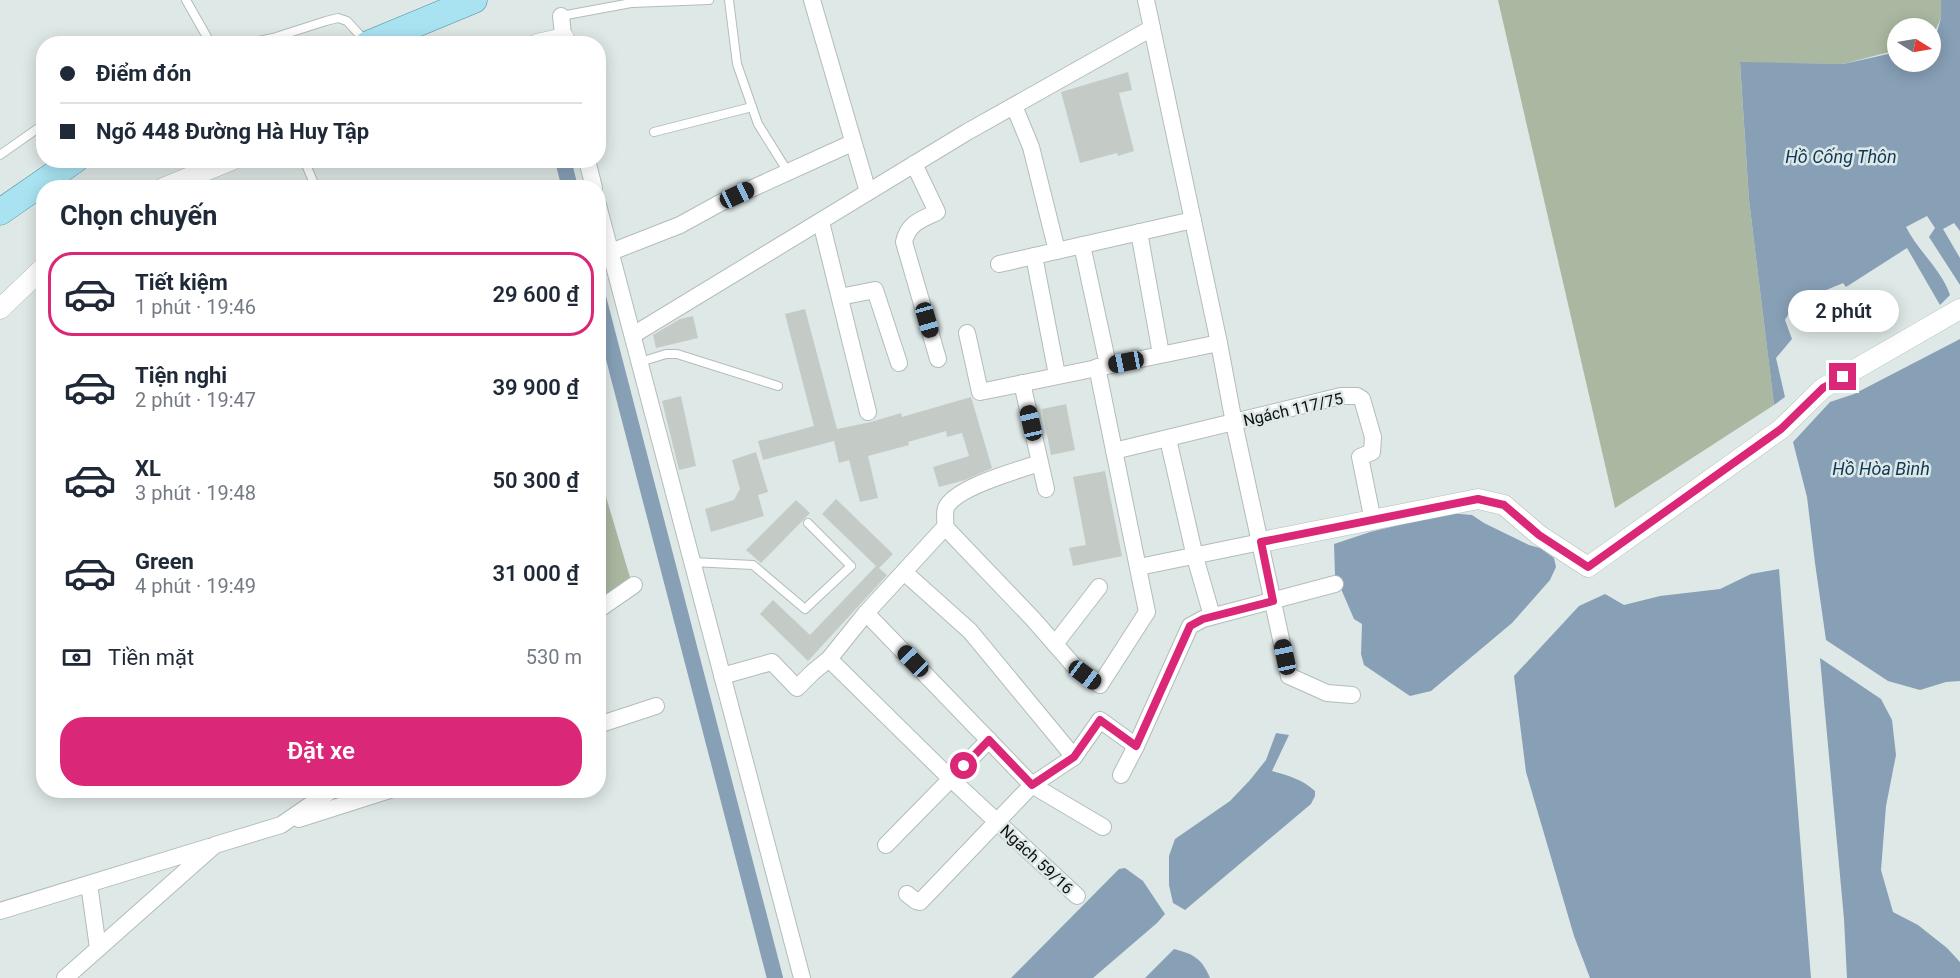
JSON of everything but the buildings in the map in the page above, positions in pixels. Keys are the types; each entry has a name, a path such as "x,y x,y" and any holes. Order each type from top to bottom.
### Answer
{"main road":[{"path":"387,36 474,0"},
{"path":"47,180 64,168"},
{"path":"0,213 36,188"}],"street":[{"path":"812,0 868,192"},
{"path":"1146,0 1289,676 1327,693 1352,695"},
{"path":"561,16 564,36"},
{"path":"633,335 914,164 1152,28"},
{"path":"1014,106 1031,147 1057,251"},
{"path":"611,252 680,225 720,203 852,143"},
{"path":"914,164 937,212 912,224 906,233 904,242 938,359"},
{"path":"183,180 212,168"},
{"path":"999,264 1193,220"},
{"path":"821,222 868,412"},
{"path":"1139,232 1161,354"},
{"path":"606,234 802,978"},
{"path":"945,527 1074,667 1100,685 1147,612 1114,451 1103,366 1082,245"},
{"path":"1034,256 1058,375"},
{"path":"0,309 36,275"},
{"path":"840,297 875,290 899,363"},
{"path":"1138,567 1478,499 1504,505 1539,535 1588,567 1781,429 1823,388 1960,309"},
{"path":"967,333 980,392 1219,343"},
{"path":"1022,383 1046,489"},
{"name":"Ngách 117/75","path":"1234,423 1341,396 1357,396 1362,399 1373,437 1372,452 1360,457 1373,521"},
{"path":"1114,451 1234,423"},
{"path":"1168,439 1195,557 1212,616"},
{"path":"722,676 772,662 797,688 829,659 867,613 945,527 946,508 957,494 1040,463"},
{"path":"904,572 969,630 1074,757"},
{"path":"1120,775 1136,746 1190,626 1212,616 1335,584"},
{"path":"606,604 634,585"},
{"path":"1055,644 1099,588"},
{"path":"867,613 1032,785 1103,827"},
{"name":"Ngách 59/16","path":"829,659 951,779 1077,896"},
{"path":"606,722 656,706"},
{"path":"907,894 920,902 1032,785 1074,757 1100,720 1136,746"},
{"path":"886,845 989,740"},
{"path":"281,825 320,798"},
{"path":"0,911 365,798"},
{"path":"65,978 215,845"},
{"path":"89,884 98,948"}],"lane":[{"path":"186,0 206,36"},
{"path":"561,16 631,3 709,0"},
{"path":"729,0 737,64 758,124 788,172"},
{"path":"279,36 338,18 347,21 361,36"},
{"path":"654,132 752,106"},
{"path":"0,155 36,130"},
{"path":"640,362 666,354 677,354 778,386"},
{"path":"692,562 753,565 805,609 850,566 808,523"}],"green space":[{"path":"1498,0 1942,0 1941,18 1887,18 1887,53 1843,64 1740,63 1749,200 1774,405 1615,508"},
{"path":"606,497 632,584 606,594"}],"water":[{"name":"Hồ Cống Thôn","path":"1941,0 1960,0 1960,231 1954,223 1943,229 1960,258 1960,285 1929,237 1935,228 1927,216 1906,227 1941,277 1950,295 1940,305 1907,248 1846,287 1843,283 1802,302 1785,320 1792,339 1776,358 1785,397 1774,405 1749,200 1740,62 1843,64 1887,54 1887,72 1941,72"},
{"name":"Hồ Hòa Bình","path":"1960,339 1960,681 1946,682 1920,690 1888,681 1826,640 1807,497 1793,442 1830,402 1854,394"},
{"path":"1449,513 1472,515 1529,545 1540,548 1554,558 1556,567 1550,580 1512,623 1431,691 1410,696 1364,665 1361,654 1362,624 1354,619 1335,575 1334,544 1370,532"},
{"path":"1779,569 1811,978 1590,978 1574,936 1526,772 1514,676 1579,606 1605,594 1624,605 1660,596 1720,589 1751,574"},
{"path":"1820,658 1881,699 1892,720 1896,755 1886,806 1881,870 1893,912 1918,925 1947,948 1960,962 1960,978 1847,978 1844,919"},
{"path":"1276,733 1289,735 1272,771 1290,776 1315,791 1311,804 1185,910 1173,903 1169,885 1169,856 1175,839 1230,801 1266,760"},
{"path":"1125,868 1143,881 1165,914 1157,923 1093,978 1011,978 1119,869"},
{"path":"1174,949 1196,958 1204,966 1210,978 1145,978"}],"waterway":[{"path":"565,168 568,180"},
{"path":"606,328 775,978"}],"route":[{"path":"964,766 989,740 1032,785 1074,757 1100,720 1136,746 1190,626 1203,619 1273,601 1261,542 1478,499 1504,505 1539,535 1588,567 1781,429 1823,388 1843,377"}]}
